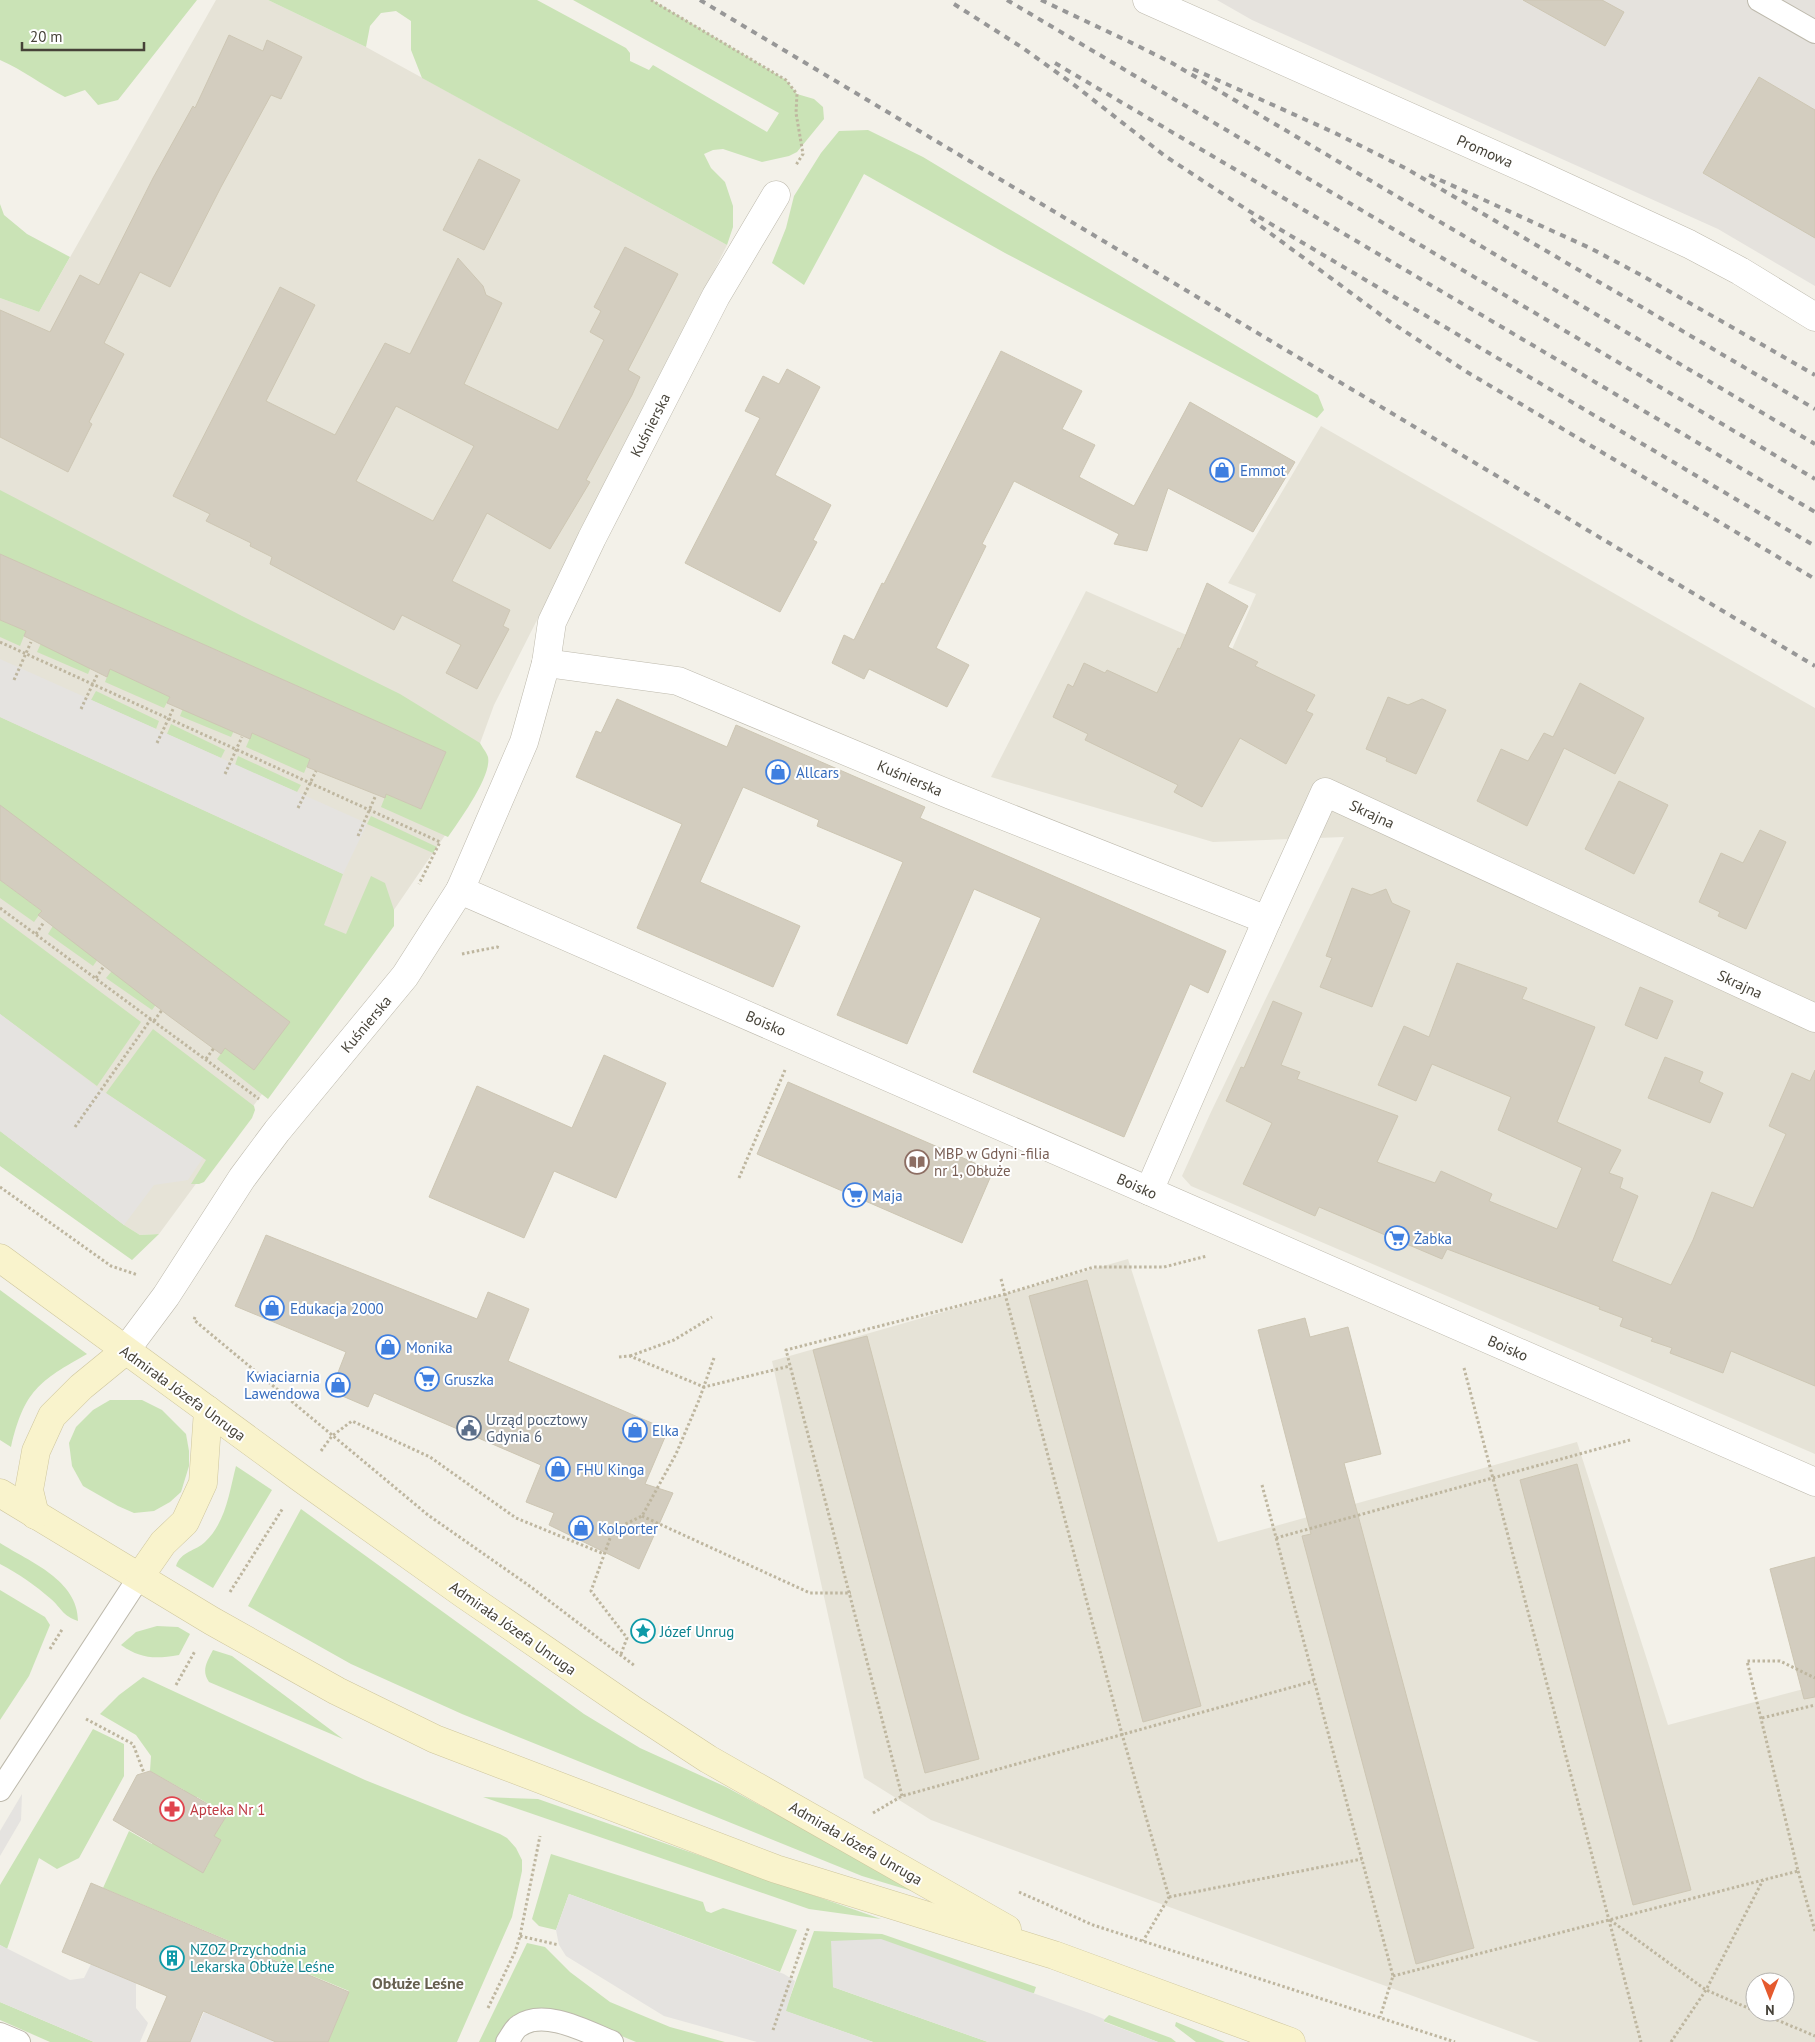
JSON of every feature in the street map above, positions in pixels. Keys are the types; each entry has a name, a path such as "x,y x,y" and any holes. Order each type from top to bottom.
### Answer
{"street":[{"name":"Promowa","path":"1147,0 1533,172 1689,244 1740,271 1815,317"},
{"name":"Kuśnierska","path":"126,1352 207,1235 242,1178 287,1119 405,976 460,890 524,742 546,663 552,622 592,538 716,296 776,195"},
{"name":"Kuśnierska","path":"546,663 678,681 951,795 1267,920"},
{"name":"Skrajna","path":"1150,1191 1267,920 1325,792 1815,1018"},
{"name":"Boisko","path":"460,890 1815,1482"},
{"name":"Admirała Józefa Unruga","path":"0,1258 126,1352 473,1600 708,1759 1054,1956"},
{"path":"35,1514 29,1490 32,1471 36,1451 52,1416 81,1387 126,1352"},
{"path":"140,1576 163,1543 185,1522 203,1483 208,1410"},
{"name":"Admirała Józefa Unruga","path":"0,1493 212,1620 337,1691 435,1739 776,1869 1054,1956 1290,2042"}],"lane":[{"path":"1759,0 1815,32"},
{"path":"0,1790 140,1576"},
{"path":"507,2042 519,2026 540,2019 569,2024 612,2042"},
{"path":"0,2034 19,2042"}],"path":[{"path":"651,0 786,80 797,94 796,113 803,154 776,195"},
{"path":"0,642 440,842 418,887"},
{"path":"14,680 31,642"},
{"path":"81,710 98,673"},
{"path":"157,743 174,707"},
{"path":"225,774 242,737"},
{"path":"298,808 316,771"},
{"path":"358,836 375,797"},
{"path":"0,908 287,1119"},
{"path":"36,934 44,922"},
{"path":"457,958 464,953 497,947 506,951"},
{"path":"96,978 104,966"},
{"path":"75,1127 162,1010"},
{"path":"206,1059 214,1048"},
{"path":"739,1178 786,1068"},
{"path":"0,1187 111,1266 138,1275 144,1268"},
{"path":"902,1796 786,1350 1005,1294 1094,1267 1164,1267 1214,1254 1205,1250"},
{"path":"1001,1280 1122,1734 1169,1897 1143,1941"},
{"path":"198,1311 194,1320 428,1515 622,1654 642,1672"},
{"path":"620,1357 630,1356 674,1340 712,1317"},
{"path":"630,1356 704,1387 790,1366"},
{"path":"622,1654 627,1638 591,1591 613,1530 642,1516 676,1454 714,1358"},
{"path":"1472,1366 1463,1362 1642,2042"},
{"path":"176,1685 212,1620 302,1478 332,1436 352,1422 430,1457 516,1518 604,1554"},
{"path":"1276,1538 1636,1438 1627,1434"},
{"path":"1262,1485 1393,1976 1380,2017"},
{"path":"642,1516 810,1593 850,1593"},
{"path":"1815,1678 1780,1661 1747,1661 1798,1870 1815,1931"},
{"path":"877,1819 869,1815 902,1796 1314,1681"},
{"path":"1762,1718 1815,1705"},
{"path":"86,1719 132,1744 144,1773"},
{"path":"487,2009 515,1952 520,1936 540,1836"},
{"path":"1169,1897 1362,1859"},
{"path":"1393,1976 1798,1870"},
{"path":"1671,2042 1706,1990 1764,1879"},
{"path":"1012,1889 1093,1925 1455,2042"},
{"path":"1609,1920 1706,1990 1745,2006"},
{"path":"773,2030 809,1926"},
{"path":"520,1936 559,1945"},
{"path":"1782,2022 1815,2036"}],"shaded area":[{"path":"216,0 268,0 366,47 727,245 494,705 448,831 341,987 159,1234 140,1235 124,1225 0,1131 0,298 39,312"},
{"path":"1217,0 1815,0 1815,286 1718,229 1252,20"},
{"path":"1321,426 1815,708 1815,1454 1191,1186 1182,1176 1344,837 1213,842 991,777 1086,591 1230,654 1256,594 1228,583"},
{"path":"0,659 364,822 367,824 343,874 0,717"},
{"path":"0,1014 101,1090 203,1158 188,1180 154,1185 124,1225 0,1131"},
{"path":"1128,1259 1218,1542 1577,1442 1668,1725 1815,1686 1815,2042 1539,2042 931,1820 864,1778 772,1361"},
{"path":"22,1794 21,1820 0,1856 0,1831"},
{"path":"569,1894 784,1974 795,1981 786,2011 873,2042 757,2042 664,2016 566,1956 559,1945 556,1930"},
{"path":"881,1939 1092,2014 1104,2019 1104,2022 1158,2042 988,2042 833,1987 831,1941"},
{"path":"0,1945 70,1980 84,1978 91,1964 136,1983 136,2008 148,2023 140,2042 94,2042 0,2002"},
{"path":"204,2012 276,2042 190,2042"}],"green space":[{"path":"0,0 197,0 118,100 98,105 85,90 65,97 0,60"},
{"path":"268,0 537,0 626,48 630,53 630,61 649,70 653,65 767,132 779,113 573,0 652,0 786,80 797,94 814,99 823,107 824,119 797,152 789,156 762,162 723,149 713,150 704,154 711,168 725,182 733,206 733,227 727,245 422,78 411,50 411,21 396,11 381,13 370,26 366,47"},
{"path":"868,130 923,157 1318,395 1324,410 1317,418 1005,253 864,174 804,285 772,263 786,228 794,196 821,153 839,131"},
{"path":"0,204 4,215 27,234 70,257 39,312 0,298"},
{"path":"0,490 242,616 400,694 480,743 488,757 485,775 467,810 448,837 381,807 386,794 421,809 446,752 0,554"},
{"path":"0,620 26,631 20,646 0,637"},
{"path":"43,639 93,662 88,674 37,652"},
{"path":"110,669 170,697 164,708 105,682"},
{"path":"96,691 159,721 156,729 91,700"},
{"path":"185,703 236,726 231,737 180,716"},
{"path":"0,717 343,874 324,925 346,934 371,876 385,883 394,910 394,926 268,1099 217,1059 225,1048 0,805"},
{"path":"171,724 225,750 221,758 167,734"},
{"path":"252,733 310,759 304,773 246,747"},
{"path":"238,756 301,785 297,792 235,765"},
{"path":"371,816 437,847 433,853 367,824"},
{"path":"0,880 42,911 34,922 0,898"},
{"path":"0,917 141,1022 97,1086 0,1014"},
{"path":"56,921 101,955 93,966 48,934"},
{"path":"116,966 160,999 152,1010 106,978"},
{"path":"153,1029 254,1106 255,1110 252,1118 204,1182 199,1184 191,1184 206,1160 106,1093"},
{"path":"0,1131 124,1225 140,1235 159,1234 132,1260 0,1166"},
{"path":"0,1290 87,1354 57,1372 36,1390 28,1400 22,1413 11,1447 0,1440"},
{"path":"110,1400 142,1400 162,1410 186,1434 189,1466 181,1492 170,1502 154,1511 134,1513 118,1506 83,1486 72,1466 69,1443 76,1427 93,1410"},
{"path":"236,1466 272,1490 213,1588 176,1566 181,1557 205,1542 218,1525 226,1507"},
{"path":"301,1509 584,1714 640,1748 726,1787 885,1873 915,1892 862,1876 462,1714 351,1664 248,1606"},
{"path":"0,1543 38,1565 61,1583 70,1594 76,1607 78,1621 66,1614 33,1584 0,1564"},
{"path":"0,1590 45,1617 50,1625 29,1676 0,1720"},
{"path":"157,1626 178,1627 190,1634 179,1655 148,1657 128,1650 121,1645 136,1632"},
{"path":"213,1650 232,1656 343,1739 209,1682 205,1670"},
{"path":"143,1677 365,1780 500,1834 507,1838 516,1848 522,1860 522,1871 512,1917 457,2042 328,2042 349,1991 103,1888 129,1831 152,1844 153,1842 178,1852 206,1868 221,1840 214,1836 227,1815 150,1771 151,1756 136,1735 100,1714 119,1695"},
{"path":"93,1729 124,1744 124,1776 79,1858 57,1869 39,1858 7,1949 0,1945 0,1885"},
{"path":"483,1797 538,1799 881,1919 809,1909"},
{"path":"551,1854 703,1902 706,1911 711,1913 723,1908 797,1930 780,1972 569,1894 556,1930 539,1926 532,1919"},
{"path":"814,1931 882,1934 1036,1987 1034,1993 833,1987 988,2042 873,2042 785,2011"},
{"path":"527,1943 545,1947 570,1972 610,2002 670,2027 725,2042 636,2042 564,2012 514,2016 495,2042 479,2042"},
{"path":"0,2002 94,2042 50,2042 0,2020"},
{"path":"1109,2015 1171,2038 1176,2042 1158,2042 1103,2021"},
{"path":"1176,2022 1225,2042 1196,2042 1175,2026"}],"building":[{"path":"1523,0 1602,0 1624,12 1605,46"},
{"path":"229,35 263,51 267,40 302,57 281,99 271,95 170,287 140,272 104,343 124,354 89,422 92,424 68,472 0,437 0,310 50,332 80,275 99,285 153,178 193,106 195,108"},
{"path":"1759,77 1815,110 1815,238 1703,173"},
{"path":"479,159 520,180 484,250 443,230"},
{"path":"625,247 678,274 628,370 640,377 632,395 586,480 590,482 550,549 487,513 452,581 510,610 503,626 509,629 477,689 446,673 461,645 402,615 394,630 270,564 272,557 250,546 251,543 206,521 210,514 173,496 280,287 315,305 266,401 335,435 385,343 410,354 458,258 483,286 486,295 502,303 464,384 558,430 604,340 590,332 601,311 594,307","holes":["396,406 474,446 433,521 356,481"]},
{"path":"1001,351 1082,391 1062,429 1095,445 1079,477 1134,506 1190,402 1295,462 1253,532 1168,488 1147,551 1114,544 1119,534 1014,481 982,544 986,546 936,648 969,665 947,707 869,669 864,679 832,663 844,635 854,640"},
{"path":"787,369 820,387 775,475 831,505 813,540 817,542 780,612 685,563 760,418 745,411 763,376 779,384"},
{"path":"0,554 446,752 421,809 386,794 385,798 307,767 310,759 252,733 250,739 167,703 170,697 110,669 107,677 24,636 26,631 0,620"},
{"path":"1207,583 1248,606 1228,647 1258,662 1255,666 1315,695 1306,711 1313,714 1286,764 1240,738 1202,807 1174,792 1178,785 1085,740 1088,734 1053,717 1068,684 1073,687 1084,663 1105,673 1107,670 1157,693 1178,648 1180,649"},
{"path":"1580,683 1644,718 1615,774 1564,748 1527,826 1477,801 1501,749 1528,761 1544,733 1553,737"},
{"path":"1388,697 1408,705 1422,699 1446,710 1416,774 1386,761 1387,758 1366,749"},
{"path":"617,699 727,747 736,725 925,807 920,818 1226,951 1208,993 1190,984 1124,1137 973,1072 1041,918 974,889 907,1044 837,1015 903,862 817,826 819,820 743,787 700,882 800,926 773,987 637,928 682,824 576,777 596,731 601,733"},
{"path":"1619,781 1668,805 1634,874 1585,849"},
{"path":"0,805 290,1022 254,1070 225,1048 221,1054 169,1016 38,915 42,911 0,880"},
{"path":"1760,830 1786,842 1746,929 1718,916 1720,912 1699,902 1721,853 1743,863"},
{"path":"1352,888 1371,895 1386,889 1392,903 1410,911 1372,1007 1320,987 1332,958 1326,956"},
{"path":"1457,963 1527,988 1522,999 1595,1027 1557,1122 1621,1150 1609,1173 1623,1178 1620,1188 1638,1196 1612,1261 1671,1285 1693,1240 1712,1192 1753,1208 1786,1134 1769,1126 1792,1073 1810,1081 1815,1070 1815,1386 1731,1351 1723,1373 1670,1353 1672,1348 1651,1341 1653,1338 1620,1326 1623,1318 1599,1309 1600,1307 1447,1249 1442,1259 1319,1207 1315,1216 1243,1184 1272,1123 1226,1101 1241,1067 1244,1068 1273,1001 1302,1013 1281,1065 1300,1072 1297,1079 1398,1116 1377,1162 1435,1183 1441,1171 1492,1194 1489,1201 1557,1229 1582,1168 1498,1130 1511,1097 1432,1064 1416,1101 1378,1085 1404,1026 1429,1037"},
{"path":"1640,987 1673,1001 1657,1039 1625,1025"},
{"path":"604,1055 666,1083 616,1198 554,1171 524,1238 429,1197 477,1086 572,1128"},
{"path":"1665,1057 1703,1072 1699,1082 1723,1093 1710,1123 1648,1098"},
{"path":"788,1082 993,1171 962,1243 757,1154"},
{"path":"266,1235 477,1319 488,1292 529,1309 508,1361 668,1430 645,1484 673,1493 639,1569 549,1525 554,1513 526,1502 541,1465 374,1393 368,1407 333,1392 332,1388 346,1352 235,1306"},
{"path":"1087,1280 1201,1706 1143,1722 1029,1296"},
{"path":"1305,1318 1310,1337 1348,1327 1381,1454 1344,1463 1474,1948 1416,1964 1302,1536 1311,1534 1258,1330"},
{"path":"867,1336 979,1759 925,1773 813,1350"},
{"path":"1577,1464 1691,1890 1633,1905 1520,1480"},
{"path":"1815,1557 1815,1697 1804,1699 1770,1569"},
{"path":"150,1771 227,1815 214,1836 221,1840 203,1873 113,1820 137,1775"},
{"name":"NZOZ Przychodnia Lekarska Obłuże Leśne","path":"91,1883 349,1992 328,2042 276,2042 203,2011 190,2042 147,2042 167,1996 62,1952"}],"railway":[{"path":"700,0 1815,666"},
{"path":"1007,0 1815,479"},
{"path":"1041,0 1172,63 1815,444"},
{"path":"954,4 1023,48 1073,84 1165,156 1249,211 1815,546"},
{"path":"1055,63 1815,512"},
{"path":"1193,69 1333,132 1407,169 1815,409"},
{"path":"1429,175 1590,248 1641,275 1815,375"},
{"path":"1251,219 1389,321 1467,372 1815,579"}],"place":[{"name":"Emmot","path":"1222,470"},
{"name":"Allcars","path":"778,772"},
{"name":"MBP w Gdyni -filia nr 1, Obłuże","path":"917,1162"},
{"name":"Maja","path":"855,1195"},
{"name":"Żabka","path":"1397,1238"},
{"name":"Edukacja 2000","path":"272,1308"},
{"name":"Monika","path":"388,1347"},
{"name":"Gruszka","path":"427,1379"},
{"name":"Kwiaciarnia Lawendowa","path":"338,1385"},
{"name":"Urząd pocztowy Gdynia 6","path":"469,1428"},
{"name":"Elka","path":"635,1430"},
{"name":"FHU Kinga","path":"558,1469"},
{"name":"Kolporter","path":"581,1528"},
{"name":"Józef Unrug","path":"643,1631"},
{"name":"Apteka Nr 1","path":"172,1809"},
{"name":"NZOZ Przychodnia Lekarska Obłuże Leśne","path":"172,1958"}],"district":[{"name":"Obłuże Leśne","path":"418,1983"}]}
